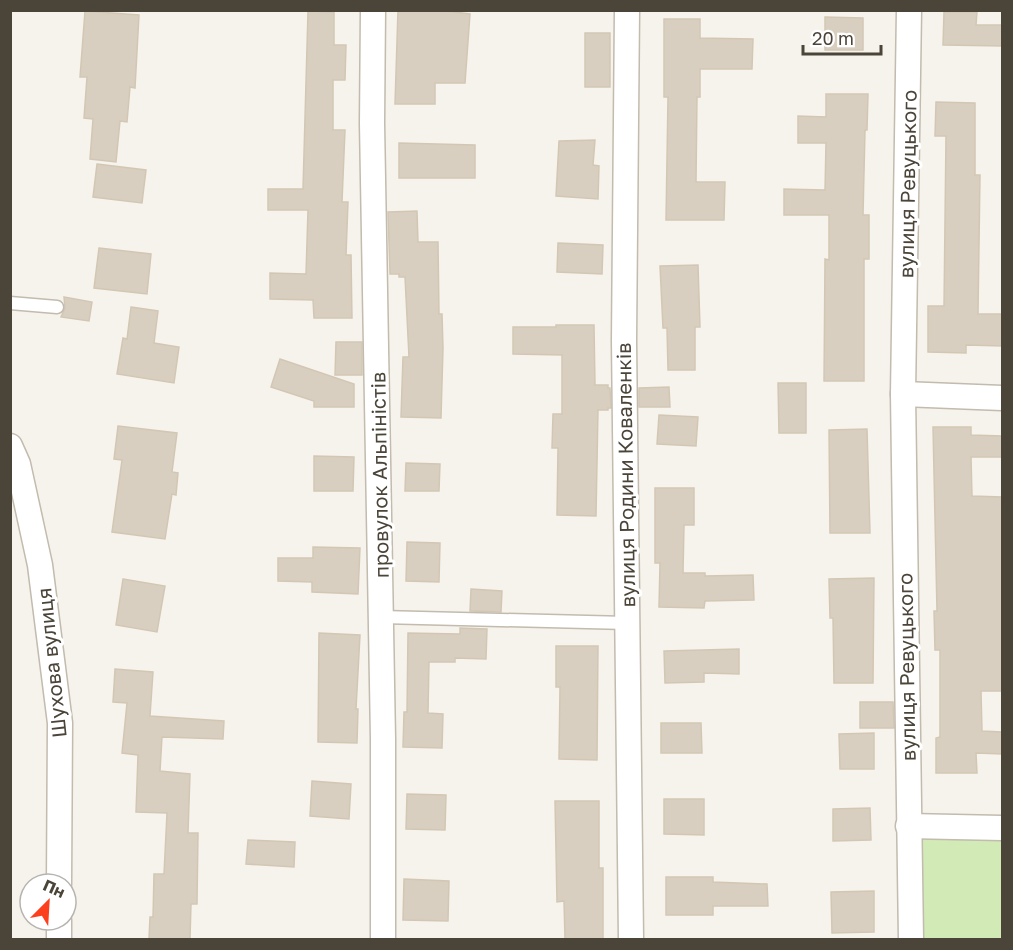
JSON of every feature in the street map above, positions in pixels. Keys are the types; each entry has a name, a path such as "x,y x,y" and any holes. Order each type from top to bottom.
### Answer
{"street":[{"name":"провулок Альпіністів","path":"374,10 372,135 381,617 383,939"},
{"name":"вулиця Родини Коваленків","path":"627,10 624,341 631,939"},
{"name":"вулиця Ревуцького","path":"909,10 903,394 911,939"},
{"path":"903,394 1002,398"},
{"name":"Шухова вулиця","path":"10,446 18,464 40,565 60,723 59,872"},
{"path":"908,826 1002,828"}],"lane":[{"path":"10,303 57,307"},
{"path":"381,617 627,623"}],"green space":[{"path":"908,826 1002,828 1002,939 911,939"}],"building":[{"path":"398,10 438,10 470,14 465,83 435,83 435,104 395,104"},
{"path":"85,11 139,15 135,88 130,87 127,122 120,121 116,162 90,159 93,119 84,118 87,77 80,77"},
{"path":"308,11 334,12 334,45 346,45 345,80 333,80 333,130 345,130 342,202 348,202 346,255 351,255 352,318 314,318 313,300 270,299 270,273 306,274 308,210 268,210 268,189 303,189"},
{"path":"944,12 977,12 976,25 1002,25 1002,46 943,45"},
{"path":"825,17 863,18 863,50 825,50"},
{"path":"664,19 700,19 700,38 753,39 752,69 700,69 700,97 697,97 696,182 725,182 724,220 666,220 668,97 664,97"},
{"path":"585,33 610,33 610,87 585,87"},
{"path":"826,94 868,94 863,215 869,215 869,259 864,259 864,381 824,381 825,259 829,260 829,215 784,215 784,189 825,190 826,143 798,143 798,116 826,117"},
{"path":"936,102 975,103 975,175 980,175 978,314 1002,314 1002,346 966,345 966,353 928,352 928,306 944,306 946,136 935,136"},
{"path":"595,140 593,165 599,166 598,199 556,196 559,141"},
{"path":"399,143 475,145 475,178 399,178"},
{"path":"97,164 146,170 142,203 93,197"},
{"path":"417,211 418,242 438,242 439,314 442,314 443,348 441,418 401,417 403,357 409,357 405,277 390,274 388,212"},
{"path":"558,243 603,245 602,274 557,272"},
{"path":"99,248 151,254 147,294 94,288"},
{"path":"698,265 700,327 695,327 695,370 668,370 667,328 663,328 660,266"},
{"path":"64,297 92,302 89,321 61,317 65,308"},
{"path":"131,307 158,311 154,343 179,347 174,383 117,374 123,338 127,339"},
{"path":"556,325 594,325 595,385 608,385 610,388 611,408 598,410 596,516 557,515 558,448 552,448 553,414 562,414 562,355 513,354 513,327 556,327"},
{"path":"336,342 362,342 362,375 335,375"},
{"path":"280,359 354,384 354,407 314,407 314,401 271,387"},
{"path":"778,383 806,383 806,433 779,433"},
{"path":"669,387 670,407 639,407 639,388"},
{"path":"659,415 698,417 696,446 657,444"},
{"path":"118,426 177,433 172,472 178,473 176,495 172,494 165,539 112,532 122,460 114,459"},
{"path":"933,427 971,427 971,435 1002,436 1002,457 971,457 972,496 1002,497 1002,691 981,691 982,731 1002,732 1002,754 976,753 977,773 936,773 936,738 940,737 940,650 935,650 934,611 937,611"},
{"path":"867,429 870,533 830,533 829,430"},
{"path":"314,456 354,457 353,491 314,491"},
{"path":"406,463 440,464 439,491 405,491"},
{"path":"655,488 694,488 694,525 684,525 683,573 705,573 705,576 753,575 754,600 705,601 704,608 659,607 660,563 655,563"},
{"path":"407,542 440,543 439,582 406,581"},
{"path":"313,547 360,548 358,594 312,592 312,582 278,581 278,558 313,558"},
{"path":"874,578 873,683 834,683 833,618 830,618 829,579"},
{"path":"123,579 165,586 157,632 116,625"},
{"path":"471,589 502,591 501,612 470,611"},
{"path":"460,628 487,629 486,659 455,658 455,662 429,662 428,713 443,714 442,748 403,747 404,712 407,712 408,633 460,634"},
{"path":"319,633 360,635 356,709 358,709 357,743 318,742"},
{"path":"556,646 598,646 597,760 559,759 560,687 556,687"},
{"path":"739,649 739,674 704,673 704,682 665,683 664,651"},
{"path":"115,669 153,672 150,716 224,721 223,739 162,737 160,771 190,774 188,833 198,833 197,904 191,904 190,939 149,939 150,917 153,917 154,874 164,874 167,813 136,812 138,755 122,753 127,703 113,702"},
{"path":"860,702 893,702 894,728 860,728"},
{"path":"661,723 701,723 702,753 661,753"},
{"path":"874,733 874,769 840,769 839,734"},
{"path":"312,781 351,784 349,819 310,816"},
{"path":"407,794 446,795 445,830 406,829"},
{"path":"664,799 704,799 704,835 664,834"},
{"path":"555,801 599,801 599,868 603,868 603,939 565,939 564,901 557,902"},
{"path":"870,808 871,840 833,841 833,809"},
{"path":"248,840 295,842 294,867 246,864"},
{"path":"666,877 713,877 713,882 767,884 768,906 713,906 713,915 666,915"},
{"path":"404,879 449,881 448,921 403,920"},
{"path":"874,891 874,932 832,933 831,892"}]}
